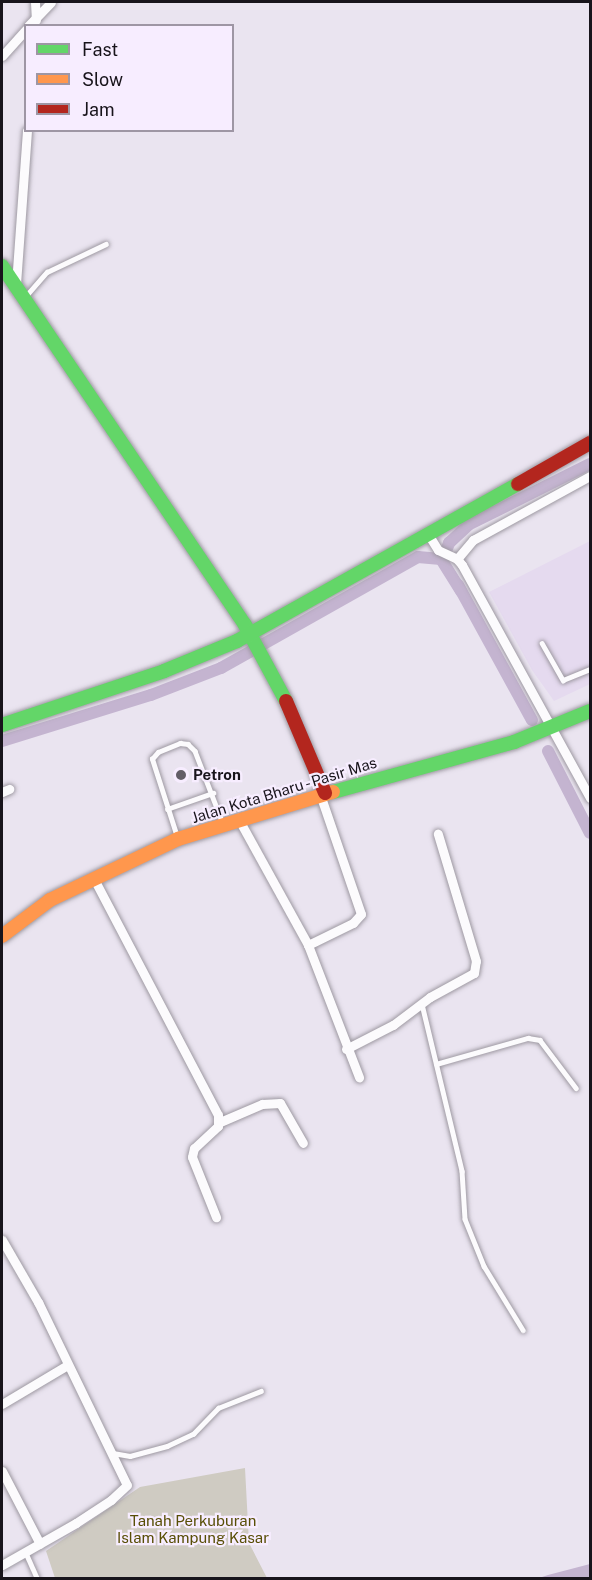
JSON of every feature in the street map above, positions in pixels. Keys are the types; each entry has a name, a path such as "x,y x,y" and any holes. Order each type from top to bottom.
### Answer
{"main road":[{"path":"2,266 252,642 288,702 323,794"},
{"path":"2,725 252,642 591,444"},
{"name":"Jalan Kota Bharu - Pasir Mas","path":"2,936 51,900 93,877 178,839 237,818 476,754 550,729 591,711"}],"street":[{"path":"35,2 36,21"},
{"path":"36,21 51,2"},
{"path":"2,56 24,30"},
{"path":"16,284 27,132"},
{"path":"457,559 473,540 591,476"},
{"path":"430,537 438,550 457,559 550,729 591,798"},
{"path":"308,945 353,922 361,914 323,794"},
{"path":"237,818 308,945 359,1077"},
{"path":"346,1048 393,1025 421,1003 471,977 477,968 438,834"},
{"path":"93,877 220,1122"},
{"path":"216,1217 192,1158 194,1148 220,1122 262,1104 280,1103 303,1143"},
{"path":"2,1240 38,1302 66,1366 126,1480 123,1490 26,1553 2,1565"},
{"path":"2,1404 66,1366"},
{"path":"2,1471 40,1544"}],"lane":[{"path":"25,298 47,272 106,244"},
{"path":"542,642 563,680 591,669"},
{"path":"178,839 153,759 158,752 180,743 188,744 195,751 223,823"},
{"path":"167,809 213,793"},
{"path":"421,1003 462,1171 465,1219 484,1266 523,1330"},
{"path":"436,1064 528,1038 540,1040 576,1088"},
{"path":"113,1453 130,1456 167,1446 193,1434 218,1408 261,1391"},
{"path":"26,1553 37,1578"}],"shaded area":[{"path":"590,541 590,684 554,701 532,670 489,592"},
{"path":"590,1564 590,1578 539,1578 548,1575"}],"green space":[{"name":"Tanah Perkuburan Islam Kampung Kasar","path":"245,1468 249,1543 267,1578 55,1578 46,1551 140,1487"}],"waterway":[{"path":"446,551 449,543 468,525 590,464"},
{"path":"2,741 151,695 221,668 418,557 441,559 461,591"},
{"path":"458,585 532,720"},
{"path":"548,751 590,833"}],"traffic: fast":[{"path":"2,266 245,625 286,701"},
{"path":"2,725 164,671 237,641 518,484"},
{"path":"333,792 514,742 590,711"}],"traffic: slow":[{"path":"2,936 50,900 178,839 333,792"}],"traffic: jam":[{"path":"518,484 590,443"},
{"path":"286,701 325,793"}],"place":[{"name":"Petron","path":"181,775"}]}
